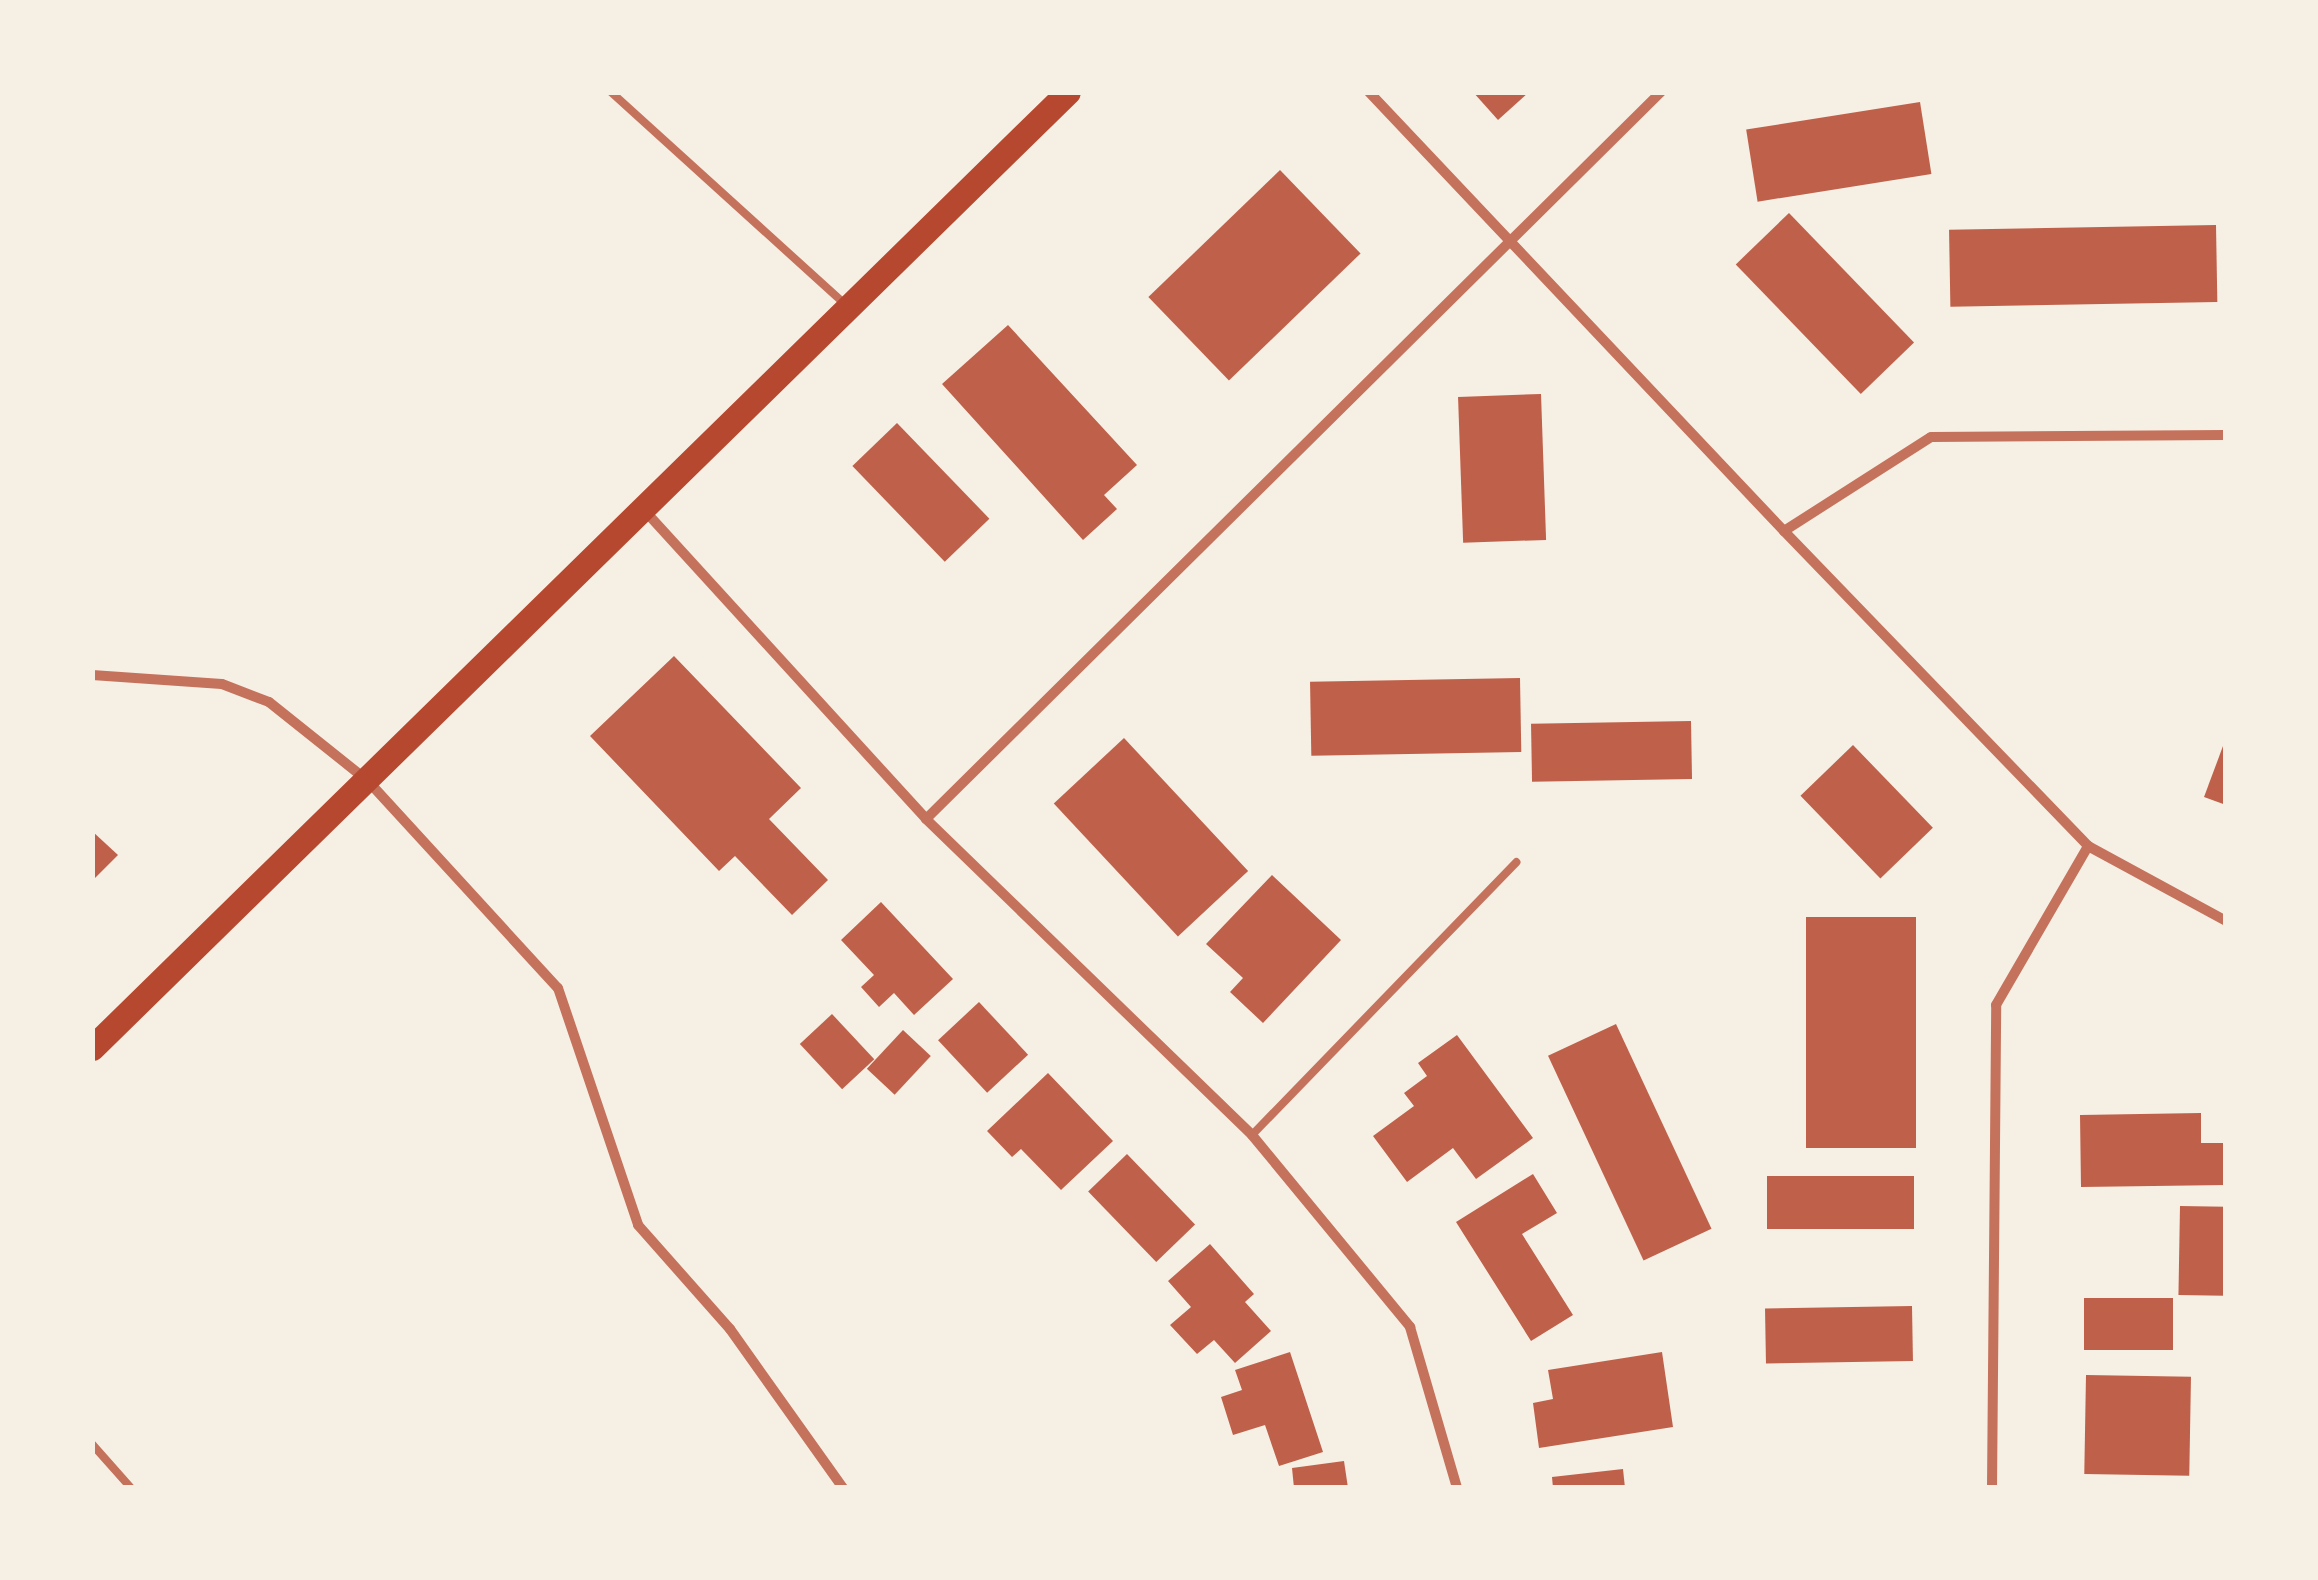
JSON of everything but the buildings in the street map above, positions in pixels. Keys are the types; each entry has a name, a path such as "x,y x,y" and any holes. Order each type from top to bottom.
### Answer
{"main road":[{"path":"92,1048 1068,92"}],"street":[{"path":"1370,92 1514,237 1784,531 2088,846 2226,920"},
{"path":"926,819 1661,92"},
{"path":"1784,531 1931,437 2226,434"},
{"path":"644,510 926,819 1252,1135 1410,1327 1457,1488"},
{"path":"92,675 238,690 270,702 368,781 558,988 638,1225 730,1329 844,1488"},
{"path":"1992,1488 1996,1005 2088,846"}],"lane":[{"path":"612,92 849,308"},
{"path":"1252,1135 1518,862"},
{"path":"92,1444 131,1488"}]}
